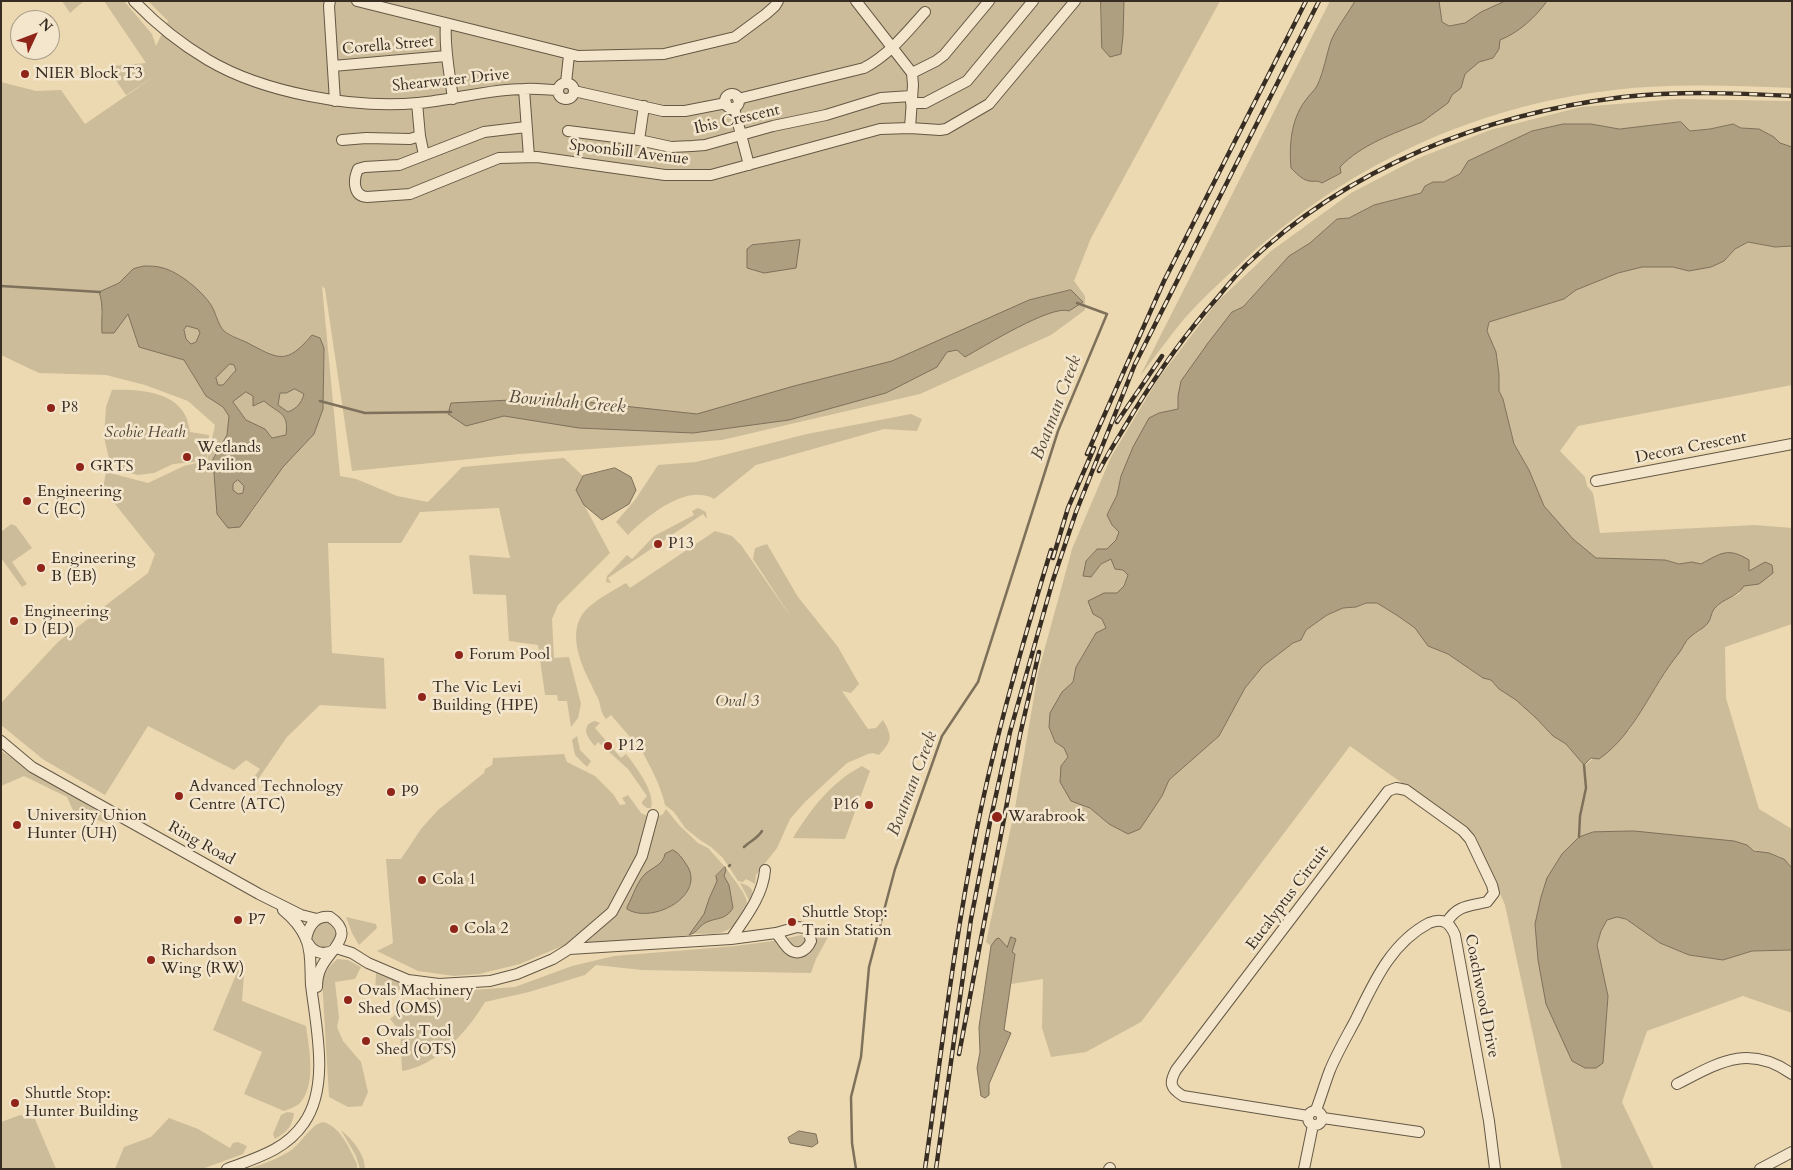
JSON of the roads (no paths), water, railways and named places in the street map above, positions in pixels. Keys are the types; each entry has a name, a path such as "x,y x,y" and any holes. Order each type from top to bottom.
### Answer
{"street":[{"name":"Shearwater Drive","path":"134,1 181,43 218,65 258,82 335,101 373,104 417,103 562,86 560,96 566,99 572,97 574,91 644,106"},
{"path":"330,1 335,101"},
{"path":"357,1 569,55 664,54 728,39 735,37 759,20 778,1"},
{"path":"856,1 912,72 910,128"},
{"path":"912,72 936,61 944,55 988,1"},
{"name":"Ibis Crescent","path":"568,131 640,140 671,147 705,145 772,126 826,115 881,98 911,99 925,103 967,80 1033,1"},
{"name":"Spoonbill Avenue","path":"526,127 484,132 399,165 358,169 355,175 356,189 358,194 367,198 410,194 499,158 529,157 665,175 711,175 880,129 946,129 989,104 1075,1"},
{"path":"640,140 644,106 663,111 685,112 733,103 864,68 880,60 925,12"},
{"path":"446,24 446,56 453,98"},
{"path":"562,86 569,55"},
{"name":"Corella Street","path":"333,66 446,56"},
{"path":"524,89 529,157"},
{"path":"417,103 424,155"},
{"path":"733,103 748,165"},
{"path":"342,140 366,138 410,139 420,136"},
{"name":"Decora Crescent","path":"1596,481 1792,444"},
{"name":"Ring Road","path":"1,741 32,767 260,894 301,914 317,919 326,916 335,920 341,930 337,945 326,959 318,976 315,1006"},
{"name":"Eucalyptus Circuit","path":"1315,1117 1183,1096 1172,1085 1172,1078 1176,1070 1388,791 1396,788 1406,790 1463,831 1470,838 1492,885 1494,894 1487,902 1459,908 1447,922"},
{"path":"317,919 309,928 307,942 311,948 320,953 337,945 368,962 408,980 439,984 490,981 518,974 553,959 569,949 612,912 642,856 653,815"},
{"path":"731,938 755,901 764,880 765,870"},
{"name":"Ring Road","path":"227,1169 282,1146 294,1136 313,1109 319,1081 315,1006 307,942 301,928 291,916 260,894"},
{"name":"Coachwood Drive","path":"1304,1169 1315,1117 1331,1069 1379,972 1397,947 1417,930 1432,922 1441,920 1447,922 1456,935 1495,1169"},
{"path":"569,949 731,938 776,933"},
{"path":"1677,1084 1726,1060 1742,1058 1754,1058 1768,1062 1792,1074"},
{"path":"1315,1117 1419,1132"},
{"path":"1760,1169 1792,1152"}],"water":[{"path":"1101,1 1124,1 1121,54 1110,57 1102,48"},
{"path":"1355,1 1439,1 1442,22 1449,26 1465,23 1481,12 1505,1 1547,1 1526,24 1500,40 1499,49 1493,58 1479,62 1465,74 1461,88 1452,95 1448,103 1422,122 1378,140 1358,152 1340,167 1341,173 1322,183 1309,181 1291,168 1290,150 1294,124 1300,108 1317,86 1333,36"},
{"path":"1681,122 1690,131 1733,124 1741,128 1759,129 1774,137 1780,143 1792,147 1792,246 1775,247 1748,242 1735,249 1724,261 1711,267 1689,271 1673,267 1642,267 1618,273 1576,290 1564,299 1489,322 1487,331 1496,352 1499,391 1503,399 1514,444 1529,470 1544,506 1573,539 1596,558 1665,560 1679,564 1692,562 1701,564 1719,554 1730,553 1749,560 1749,571 1765,562 1772,565 1773,573 1759,584 1744,586 1737,593 1718,605 1708,623 1687,640 1623,736 1599,759 1591,758 1584,765 1566,744 1553,736 1536,718 1516,700 1499,689 1491,680 1483,678 1448,654 1428,646 1415,628 1377,603 1366,603 1356,607 1343,608 1327,615 1306,630 1301,640 1293,643 1263,666 1245,688 1219,736 1169,780 1162,796 1140,829 1128,834 1109,824 1090,808 1071,801 1060,782 1061,766 1068,757 1064,748 1055,742 1049,727 1050,713 1062,692 1073,682 1076,667 1096,633 1106,628 1102,619 1093,614 1088,601 1104,593 1117,593 1124,586 1128,575 1123,570 1115,569 1111,559 1101,564 1091,577 1083,576 1086,561 1097,549 1107,549 1116,540 1119,532 1112,525 1107,515 1117,495 1121,476 1133,447 1149,418 1159,413 1178,409 1181,381 1232,312 1243,307 1289,256 1310,243 1337,219 1349,218 1374,205 1421,193 1425,186 1433,182 1444,182 1460,174 1468,161 1532,131 1563,124 1591,124 1619,129"},
{"path":"800,240 796,268 764,273 747,268 747,249 752,245"},
{"path":"144,266 156,266 176,274 202,294 213,308 225,332 274,355 288,355 295,352 312,335 320,338 324,348 323,409 314,434 283,467 240,527 228,528 217,514 213,459 227,435 229,416 223,407 206,396 184,360 139,347 128,314 114,333 102,333 102,307 99,292 119,283 133,269","holes":["187,326 198,329 200,333 196,342 191,344 186,339 184,330","230,364 234,365 236,370 223,385 218,385 216,378","295,389 304,394 298,405 288,412 278,405 280,393 286,393","246,392 253,396 253,406 264,401 282,414 287,427 286,435 272,438 265,429 246,420 233,402","238,480 244,486 243,493 238,494 233,490 233,484"]},
{"path":"1071,290 1083,302 1069,311 1048,314 1033,320 965,357 957,350 947,352 937,367 886,393 789,420 693,433 579,428 504,416 466,426 448,414 451,403 550,398 697,414 794,386 892,361 1029,300"},
{"path":"615,468 631,477 636,490 629,504 602,520 584,505 576,490 583,476"},
{"path":"1634,831 1734,841 1747,845 1754,851 1769,853 1784,859 1792,868 1792,950 1752,951 1723,960 1689,955 1660,943 1626,919 1617,917 1607,920 1597,945 1608,996 1603,1063 1596,1068 1585,1068 1572,1061 1546,1004 1538,960 1535,924 1547,878 1562,854 1579,837 1593,832"},
{"path":"673,850 679,854 691,875 690,886 684,896 662,910 650,913 638,913 627,909 642,877 660,863 665,854"},
{"path":"725,867 724,876 729,885 733,908 724,917 705,923 689,935 704,914 717,881 716,876"},
{"path":"1011,937 1016,939 1012,952 1015,954 1004,1030 1011,1033 989,1084 989,1095 985,1098 981,1096 977,1068 980,1052 979,1027 991,946 999,938 1007,947"},
{"path":"799,1131 816,1134 818,1143 812,1147 790,1143 788,1138"}],"waterway":[{"name":"Bowinbah Creek","path":"1,286 100,292"},
{"name":"Boatman Creek","path":"856,1169 852,1143 851,1097 861,1057 869,967 895,869 942,736 978,682 1058,431 1107,314 1077,303"},
{"name":"Bowinbah Creek","path":"320,401 365,413 451,412"},
{"path":"1579,837 1580,816 1586,788 1584,765"},
{"path":"744,847 762,831"}],"railway":[{"path":"1087,454 1164,281 1306,1"},
{"path":"936,1169 971,919 990,822 1010,732 1053,580 1076,512 1135,364 1319,1"},
{"path":"1099,471 1163,367 1195,324 1246,265 1286,230 1329,200 1374,173 1421,151 1470,132 1520,117 1571,105 1623,97 1686,93 1792,96"},
{"path":"1117,422 1162,356"},
{"path":"1053,558 1068,508 1094,448"},
{"path":"925,1169 955,955 977,828 1011,688 1051,550"},
{"path":"959,1054 1020,735 1039,652"}],"place":[{"name":"NIER Block T3","path":"25,74"},
{"name":"P8","path":"51,408"},
{"name":"Wetlands Pavilion","path":"187,457"},
{"name":"GRTS","path":"80,467"},
{"name":"Engineering C (EC)","path":"27,501"},
{"name":"P13","path":"658,544"},
{"name":"Engineering B (EB)","path":"41,568"},
{"name":"Engineering D (ED)","path":"14,621"},
{"name":"Forum Pool","path":"459,655"},
{"name":"The Vic Levi Building (HPE)","path":"422,697"},
{"name":"P12","path":"608,746"},
{"name":"P9","path":"391,792"},
{"name":"Advanced Technology Centre (ATC)","path":"179,796"},
{"name":"P16","path":"869,805"},
{"name":"Warabrook","path":"997,817"},
{"name":"University Union Hunter (UH)","path":"17,825"},
{"name":"Cola 1","path":"422,880"},
{"name":"P7","path":"238,920"},
{"name":"Shuttle Stop: Train Station","path":"792,922"},
{"name":"Cola 2","path":"454,929"},
{"name":"Richardson Wing (RW)","path":"151,960"},
{"name":"Ovals Machinery Shed (OMS)","path":"348,1000"},
{"name":"Ovals Tool Shed (OTS)","path":"366,1041"},
{"name":"Shuttle Stop: Hunter Building","path":"15,1103"}],"park label":[{"name":"Scobie Heath","path":"145,433"},
{"name":"Oval 3","path":"737,702"}]}
